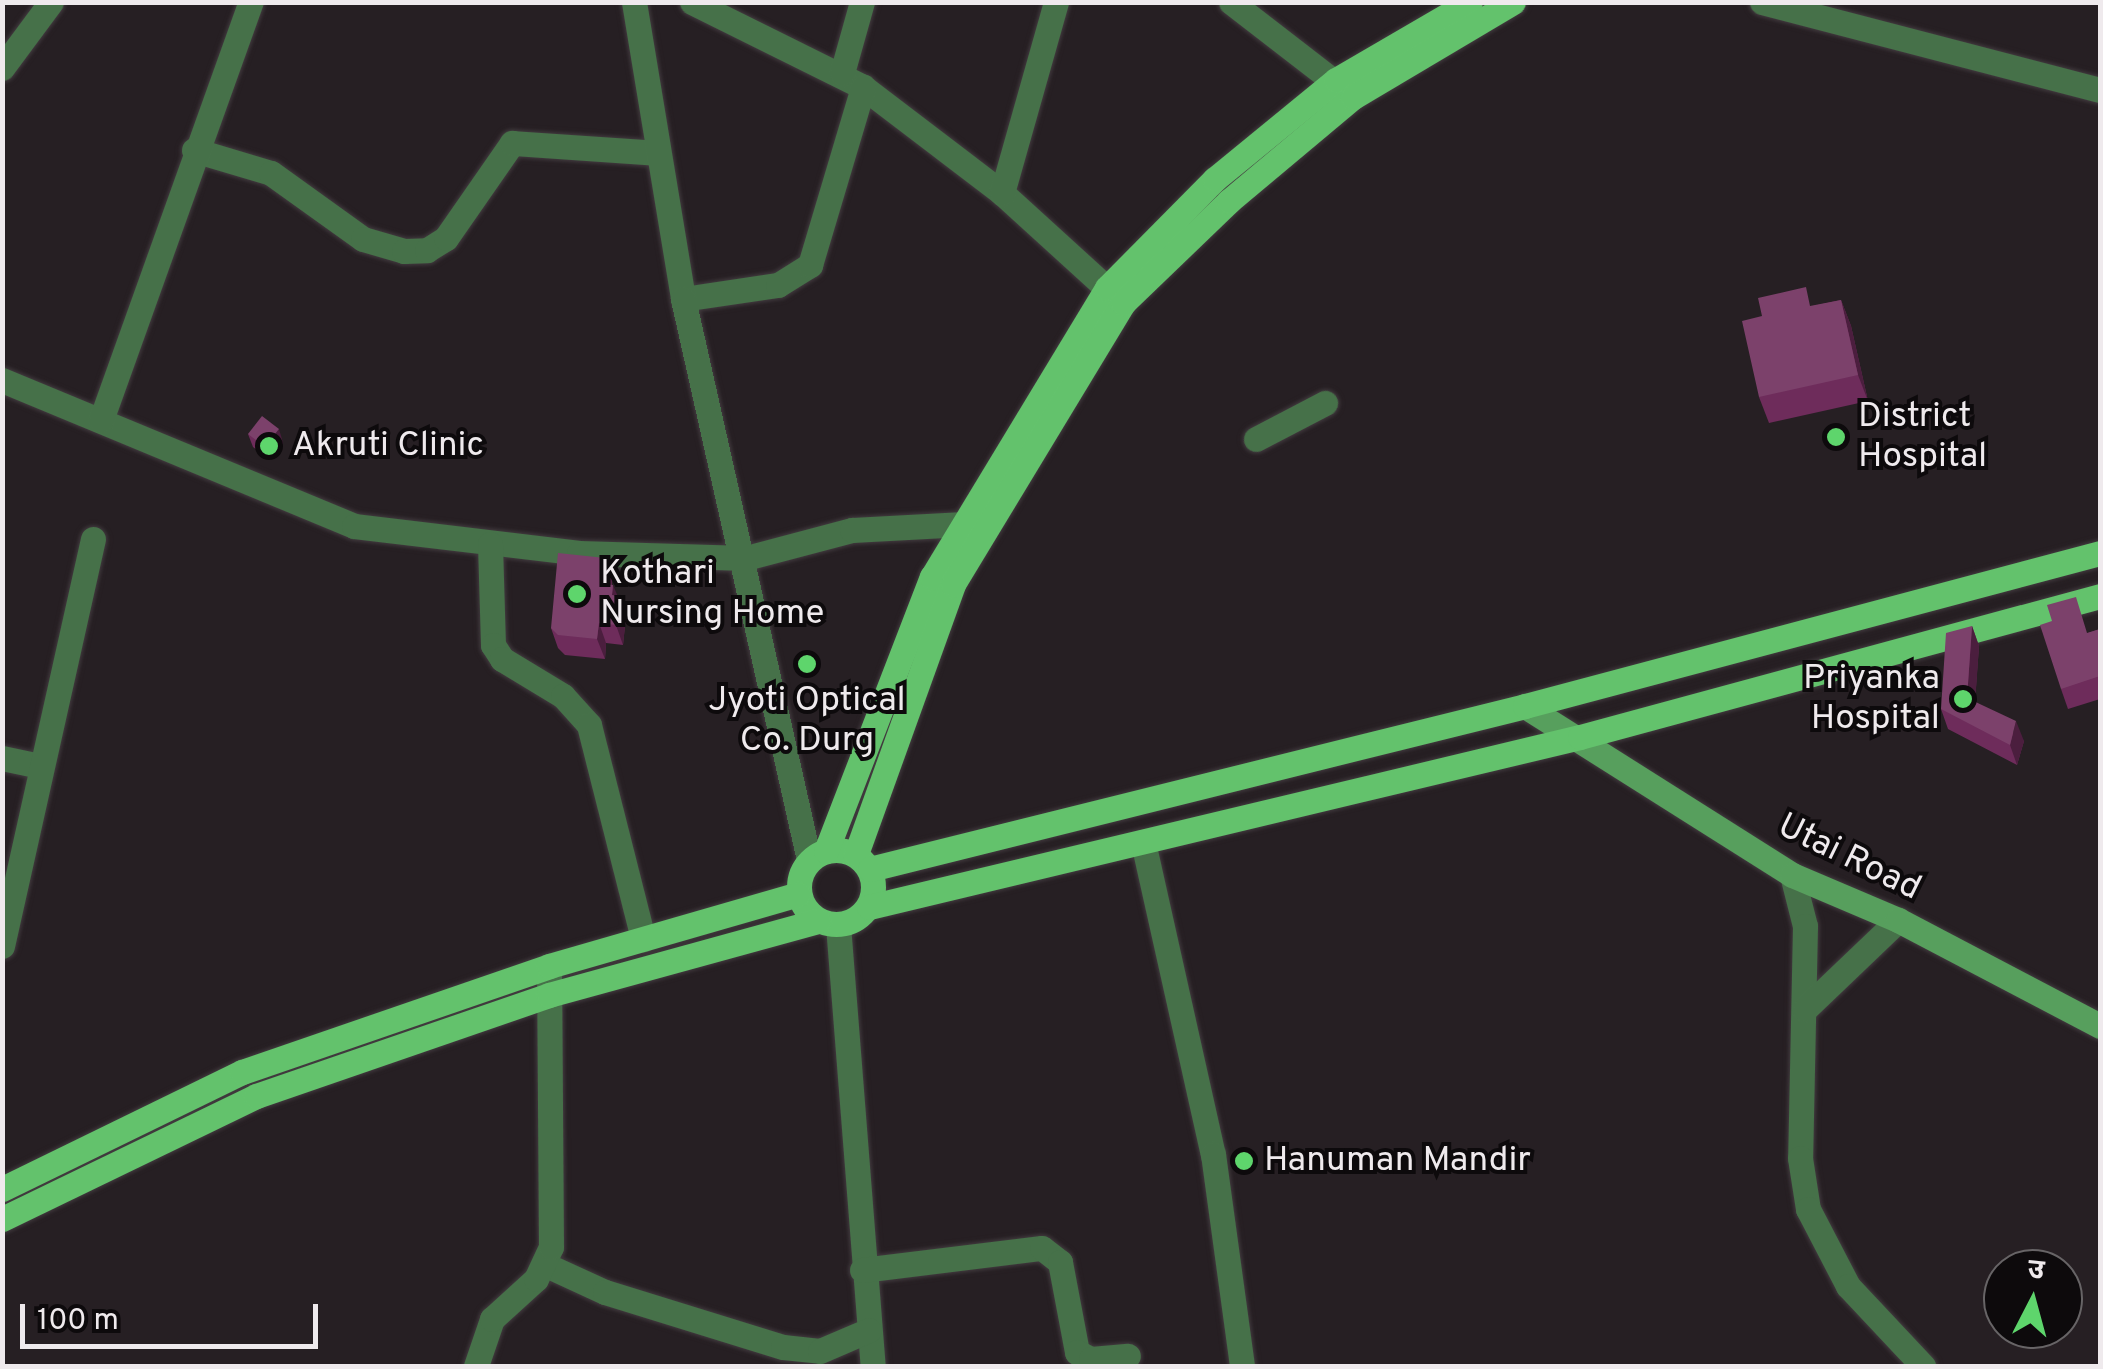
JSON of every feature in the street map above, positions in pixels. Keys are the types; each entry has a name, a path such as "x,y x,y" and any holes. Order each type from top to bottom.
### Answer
{"main road":[{"path":"2,1189 242,1072 549,966 798,894 932,577 1115,296 1215,179 1470,2"},
{"path":"1345,89 1513,2"},
{"path":"868,908 874,888 862,862 952,584 1115,296"},
{"path":"817,856 862,862 1525,706 2100,553"},
{"path":"2,1220 256,1096 550,995 828,923 868,908 1580,737 2100,596"},
{"name":"Utai Road","path":"1525,706 1580,737 1792,876 1898,920 2100,1026"},
{"path":"798,894 828,923"},
{"path":"242,1072 256,1096"}],"street":[{"path":"2,68 51,2"},
{"path":"101,420 194,150 251,2"},
{"path":"634,2 683,298 817,856"},
{"path":"692,2 853,80 1002,193 1115,296"},
{"path":"683,298 778,285 810,265 853,80 862,2"},
{"path":"1002,193 1056,2"},
{"path":"1231,2 1345,89"},
{"path":"1762,2 2100,90"},
{"path":"194,150 272,173 363,239 404,252 427,250 446,238 512,143 658,154"},
{"path":"2,380 354,526 490,544 746,558 852,530 964,524"},
{"path":"1256,439 1325,404"},
{"path":"2,946 94,539"},
{"path":"490,544 493,644 502,659 562,696 589,725 643,939"},
{"path":"2,758 41,766"},
{"path":"1143,842 1213,1154 1242,1366"},
{"path":"1792,876 1806,926 1800,1158 1808,1209 1848,1286 1923,1366"},
{"path":"1805,1010 1898,920"},
{"path":"828,923 873,1366"},
{"path":"476,1366 492,1319 546,1265 553,1217 549,966"},
{"path":"862,1270 1042,1248 1060,1262 1077,1352 1091,1359 1128,1356"},
{"path":"546,1265 605,1292 821,1359 869,1330"}],"building":[{"path":"1806,287 1810,306 1841,300 1858,375 1759,397 1742,321 1762,316 1758,298"},
{"path":"262,416 279,429 265,447 248,434"},
{"path":"558,553 605,558 602,584 613,585 612,595 618,596 616,625 599,623 597,639 558,635 551,628"},
{"path":"2076,597 2087,633 2100,629 2100,676 2061,689 2040,625 2052,621 2047,605"},
{"path":"1972,626 1967,698 2016,721 2010,745 1941,709 1946,633"}],"place":[{"name":"District Hospital","path":"1836,437"},
{"name":"Akruti Clinic","path":"269,446"},
{"name":"Kothari Nursing Home","path":"577,594"},
{"name":"Jyoti Optical Co. Durg","path":"807,664"},
{"name":"Priyanka Hospital","path":"1963,699"},
{"name":"Hanuman Mandir","path":"1244,1161"}]}
